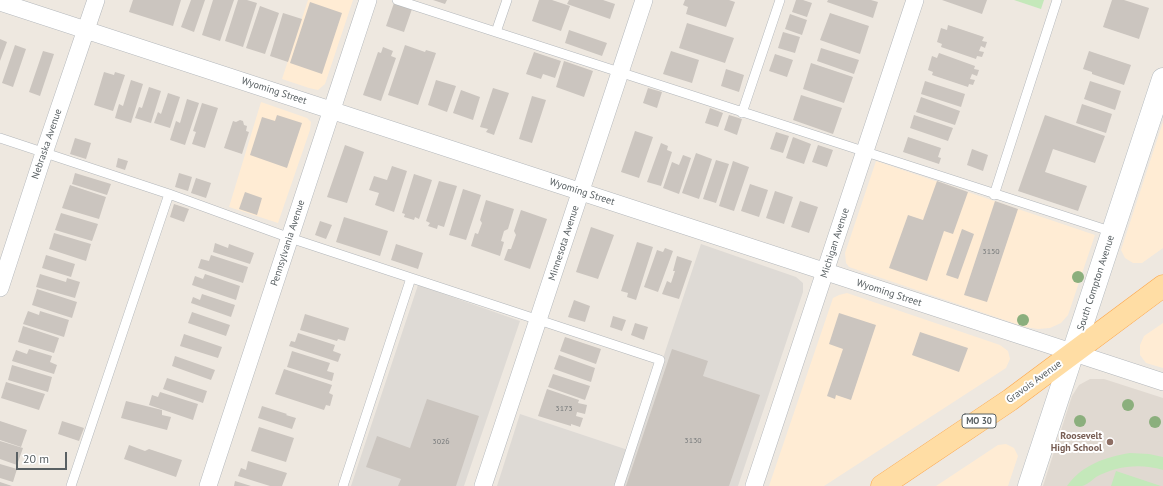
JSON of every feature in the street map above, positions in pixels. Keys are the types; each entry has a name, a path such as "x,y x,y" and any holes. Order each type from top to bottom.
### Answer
{"main road":[{"name":"Gravois Avenue","path":"888,484 1010,400 1163,286"}],"street":[{"name":"Nebraska Avenue","path":"0,288 44,152 96,0"},
{"name":"Pennsylvania Avenue","path":"208,486 368,0"},
{"name":"Minnesota Avenue","path":"483,486 644,0"},
{"name":"Michigan Avenue","path":"754,486 915,0"},
{"name":"Wyoming Street","path":"0,2 1163,382"},
{"name":"South Compton Avenue","path":"1029,486 1163,79"}],"lane":[{"path":"397,0 994,195 1113,232"},
{"path":"496,32 507,0"},
{"path":"742,112 780,0"},
{"path":"994,195 1057,0"},
{"path":"0,138 169,194 290,238 660,360 619,486"},
{"path":"71,486 169,194"},
{"path":"343,486 411,278"}],"shaded area":[{"path":"308,0 353,0 325,84 318,90 282,79"},
{"path":"261,102 307,118 311,122 310,130 278,223 229,207"},
{"path":"1163,122 1163,248 1142,263 1133,263 1125,258 1121,250"},
{"path":"876,161 1095,235 1068,315 1061,323 1050,328 1038,329 1025,327 849,267 846,263 845,253"},
{"path":"701,244 796,277 803,283 803,292 738,486 497,486 520,414 634,452"},
{"path":"418,285 520,321 464,486 351,486"},
{"path":"847,293 1000,345 1008,351 1010,359 1006,368 824,486 769,486 833,298"},
{"path":"1163,323 1163,368 1146,363 1140,355 1140,345 1144,336"},
{"name":"Roosevelt High School","path":"1090,379 1104,379 1163,398 1163,486 1043,486 1072,396 1079,385"},
{"path":"1006,444 1014,448 1018,456 1008,486 936,486 998,445"}],"green space":[{"path":"1014,0 1044,0 1041,9"},
{"path":"1130,453 1149,454 1163,457 1163,470 1137,466 1120,468 1104,473 1082,486 1067,486 1087,467 1112,457"},
{"path":"1116,471 1161,486 1111,486"}],"building":[{"path":"133,0 181,0 173,26 129,12"},
{"path":"191,0 205,0 194,32 181,27"},
{"path":"213,0 234,0 220,41 202,35"},
{"path":"238,0 247,0 257,3 243,47 225,41"},
{"path":"433,0 447,0 445,4"},
{"path":"539,0 552,0 570,6 561,31 532,21"},
{"path":"569,0 603,0 615,4 610,19 567,4"},
{"path":"685,0 729,0 735,2 726,27 686,14 688,7 683,5"},
{"path":"796,0 803,0 812,3 807,17 792,12"},
{"path":"828,0 871,0 878,2 873,18 827,2"},
{"path":"942,0 987,0 982,14"},
{"path":"1112,0 1124,0 1149,8 1139,39 1103,27"},
{"path":"310,2 342,13 322,74 290,63"},
{"path":"394,3 412,9 404,32 386,26"},
{"path":"260,6 279,13 265,54 246,48"},
{"path":"283,13 302,19 288,62 270,56"},
{"path":"830,13 869,26 860,54 820,40"},
{"path":"790,14 807,20 802,35 785,29"},
{"path":"687,23 734,38 725,63 679,48"},
{"path":"948,25 984,37 982,41 987,42 985,48 981,46 979,51 984,52 982,57 977,56 976,59 941,47 942,44 937,42 941,28 947,30"},
{"path":"569,30 607,43 602,56 565,43"},
{"path":"783,32 800,37 795,53 778,48"},
{"path":"0,39 7,42 0,61"},
{"path":"15,45 26,49 13,87 2,83"},
{"path":"405,45 425,52 426,50 436,53 418,105 388,95"},
{"path":"383,47 393,51 391,56 396,58 381,101 363,95 378,52 381,53"},
{"path":"821,48 859,60 854,74 817,61"},
{"path":"43,51 54,54 40,96 29,92"},
{"path":"671,51 699,60 692,83 663,74"},
{"path":"1089,51 1131,65 1124,85 1092,74 1092,72 1083,69"},
{"path":"534,52 561,61 555,78 543,74 541,79 526,74"},
{"path":"939,53 975,66 974,69 979,70 977,76 972,74 970,79 975,80 973,85 969,84 968,87 932,75 933,72 928,70 932,56 937,58"},
{"path":"775,54 793,60 787,77 769,71"},
{"path":"564,61 593,71 584,97 556,87"},
{"path":"811,63 853,77 844,103 803,89"},
{"path":"726,69 744,75 739,92 721,86"},
{"path":"104,72 114,75 115,72 125,75 113,111 94,105"},
{"path":"131,80 143,84 131,123 115,118 119,104 123,106"},
{"path":"436,80 456,86 447,112 428,105"},
{"path":"925,81 965,94 961,107 921,94"},
{"path":"1090,81 1121,91 1115,110 1084,99"},
{"path":"149,87 161,91 151,123 135,118 139,107 142,108"},
{"path":"493,88 509,93 494,135 486,132 488,129 480,127"},
{"path":"648,88 662,92 657,108 643,103"},
{"path":"461,90 480,97 473,120 453,113"},
{"path":"168,93 180,97 170,128 154,123 158,112 161,114"},
{"path":"801,95 842,108 833,134 793,120"},
{"path":"532,96 546,100 532,143 519,139"},
{"path":"921,97 960,111 955,125 916,112"},
{"path":"187,99 199,103 185,145 170,140 176,121 180,123"},
{"path":"202,103 218,108 205,148 192,144 196,132 193,131"},
{"path":"1082,104 1112,114 1106,133 1076,123"},
{"path":"710,108 723,113 718,127 705,123"},
{"path":"277,115 302,123 287,168 250,155 262,117 275,121"},
{"path":"729,115 742,119 737,135 724,130"},
{"path":"914,115 953,128 948,141 910,128"},
{"path":"1045,115 1105,136 1095,163 1053,149 1045,172 1087,186 1078,211 1018,191"},
{"path":"240,120 247,126 246,131 249,132 242,154 224,148 233,121 236,122"},
{"path":"635,131 653,137 639,178 621,172"},
{"path":"776,132 789,136 783,153 770,149"},
{"path":"793,137 811,144 804,164 786,158"},
{"path":"908,137 941,148 938,157 941,158 939,164 903,152"},
{"path":"75,138 91,143 86,159 70,154"},
{"path":"661,143 668,146 667,150 672,152 661,186 647,182"},
{"path":"345,145 364,152 347,203 327,197"},
{"path":"818,145 833,150 827,167 812,162"},
{"path":"972,149 988,155 983,171 967,165"},
{"path":"696,153 712,159 699,199 682,193"},
{"path":"683,155 691,158 679,194 663,188 672,162 679,165"},
{"path":"118,158 128,161 125,170 116,167"},
{"path":"716,160 729,164 716,203 703,199"},
{"path":"733,161 749,167 734,211 719,206"},
{"path":"392,166 407,171 394,212 375,205 379,193 369,190 374,176 387,180"},
{"path":"75,173 111,184 107,195 72,184"},
{"path":"179,173 192,177 188,191 175,187"},
{"path":"414,174 432,180 419,219 415,217 414,220 404,217 405,214 402,213"},
{"path":"196,178 211,183 206,198 191,193"},
{"path":"439,181 457,186 444,227 438,225 437,229 428,226 430,223 426,221"},
{"path":"937,181 968,192 953,234 944,231 927,281 889,268 908,215 923,220"},
{"path":"750,184 768,190 759,217 741,211"},
{"path":"70,185 106,197 99,219 62,208"},
{"path":"463,189 481,195 466,240 449,235"},
{"path":"775,191 793,197 784,224 766,218"},
{"path":"245,192 262,198 257,215 239,209"},
{"path":"486,200 514,209 508,229 504,231 501,241 504,242 500,256 471,246 475,233 478,234 482,223 480,220"},
{"path":"800,201 818,207 809,233 791,227"},
{"path":"995,201 1018,209 987,302 964,295"},
{"path":"174,204 189,209 184,222 170,217"},
{"path":"521,210 547,219 530,269 504,260 508,249 511,249 516,235 514,231"},
{"path":"61,213 98,224 92,241 55,230"},
{"path":"344,217 388,231 380,256 336,242"},
{"path":"320,221 332,225 326,239 315,235"},
{"path":"591,227 614,235 598,279 576,272"},
{"path":"962,229 974,234 958,279 946,275"},
{"path":"54,233 91,244 86,261 49,249"},
{"path":"637,242 653,247 636,300 627,297 628,293 621,291"},
{"path":"215,243 228,248 229,244 254,253 250,264 213,252"},
{"path":"396,244 423,253 418,269 391,260"},
{"path":"665,248 673,251 658,292 644,287 657,250 663,252"},
{"path":"46,255 75,264 71,277 42,268"},
{"path":"211,255 248,267 243,283 198,268 201,259 209,261"},
{"path":"677,256 692,261 679,299 662,294 667,281 671,283 675,271 673,271"},
{"path":"40,274 66,282 67,278 80,282 75,298 36,287"},
{"path":"205,274 240,286 236,300 192,285 195,276 203,279"},
{"path":"37,289 77,302 72,318 32,305"},
{"path":"202,294 235,305 231,317 191,303 193,297 200,300"},
{"path":"574,300 590,306 585,322 568,317"},
{"path":"28,311 39,315 40,311 69,320 64,337 23,324"},
{"path":"192,312 230,325 226,336 188,323"},
{"path":"839,313 876,325 851,400 836,395 835,399 827,396 843,349 829,344"},
{"path":"305,314 349,328 345,341 338,339 337,341 300,330"},
{"path":"613,316 626,320 622,331 610,327"},
{"path":"635,323 648,327 644,340 631,335"},
{"path":"23,326 59,338 54,353 18,342"},
{"path":"920,332 968,348 959,372 912,355"},
{"path":"298,333 335,345 333,351 341,354 338,362 289,346 291,341 295,342"},
{"path":"184,334 222,347 218,358 180,346"},
{"path":"565,337 601,349 596,364 560,351"},
{"path":"29,349 52,356 50,362 57,365 54,374 12,361 16,350 27,354"},
{"path":"672,349 708,361 703,376 760,395 729,486 626,486"},
{"path":"292,351 330,363 327,371 334,373 332,381 287,367"},
{"path":"559,355 595,368 591,382 554,369"},
{"path":"175,356 215,370 211,380 172,366"},
{"path":"12,365 52,377 48,392 8,380"},
{"path":"284,369 332,385 329,393 333,395 330,406 326,405 324,410 275,394"},
{"path":"553,374 590,386 585,400 548,387"},
{"path":"167,378 207,391 203,403 163,389"},
{"path":"6,382 45,394 39,410 1,398"},
{"path":"547,389 579,400 578,403 587,405 585,414 577,412 576,416 583,418 580,427 571,424 571,426 538,416"},
{"path":"160,392 198,404 193,420 149,405 152,395 158,397"},
{"path":"427,399 479,416 456,486 398,486 401,479 366,467 377,436 410,448"},
{"path":"126,401 162,410 162,415 171,417 167,430 121,418"},
{"path":"262,406 296,418 292,429 258,418"},
{"path":"0,421 27,430 21,447 0,440"},
{"path":"62,421 84,428 79,441 58,434"},
{"path":"259,427 294,438 286,462 251,451"},
{"path":"0,441 23,448 17,465 0,459"},
{"path":"129,445 145,451 149,449 182,460 176,477 124,459"},
{"path":"248,461 287,473 282,486 270,486 238,476 241,468 246,470"},
{"path":"0,464 17,469 13,482 0,478"},
{"path":"235,481 251,486 234,486"},
{"path":"0,482 12,486 0,486"}],"place":[{"name":"Roosevelt High School","path":"1110,442"}]}
